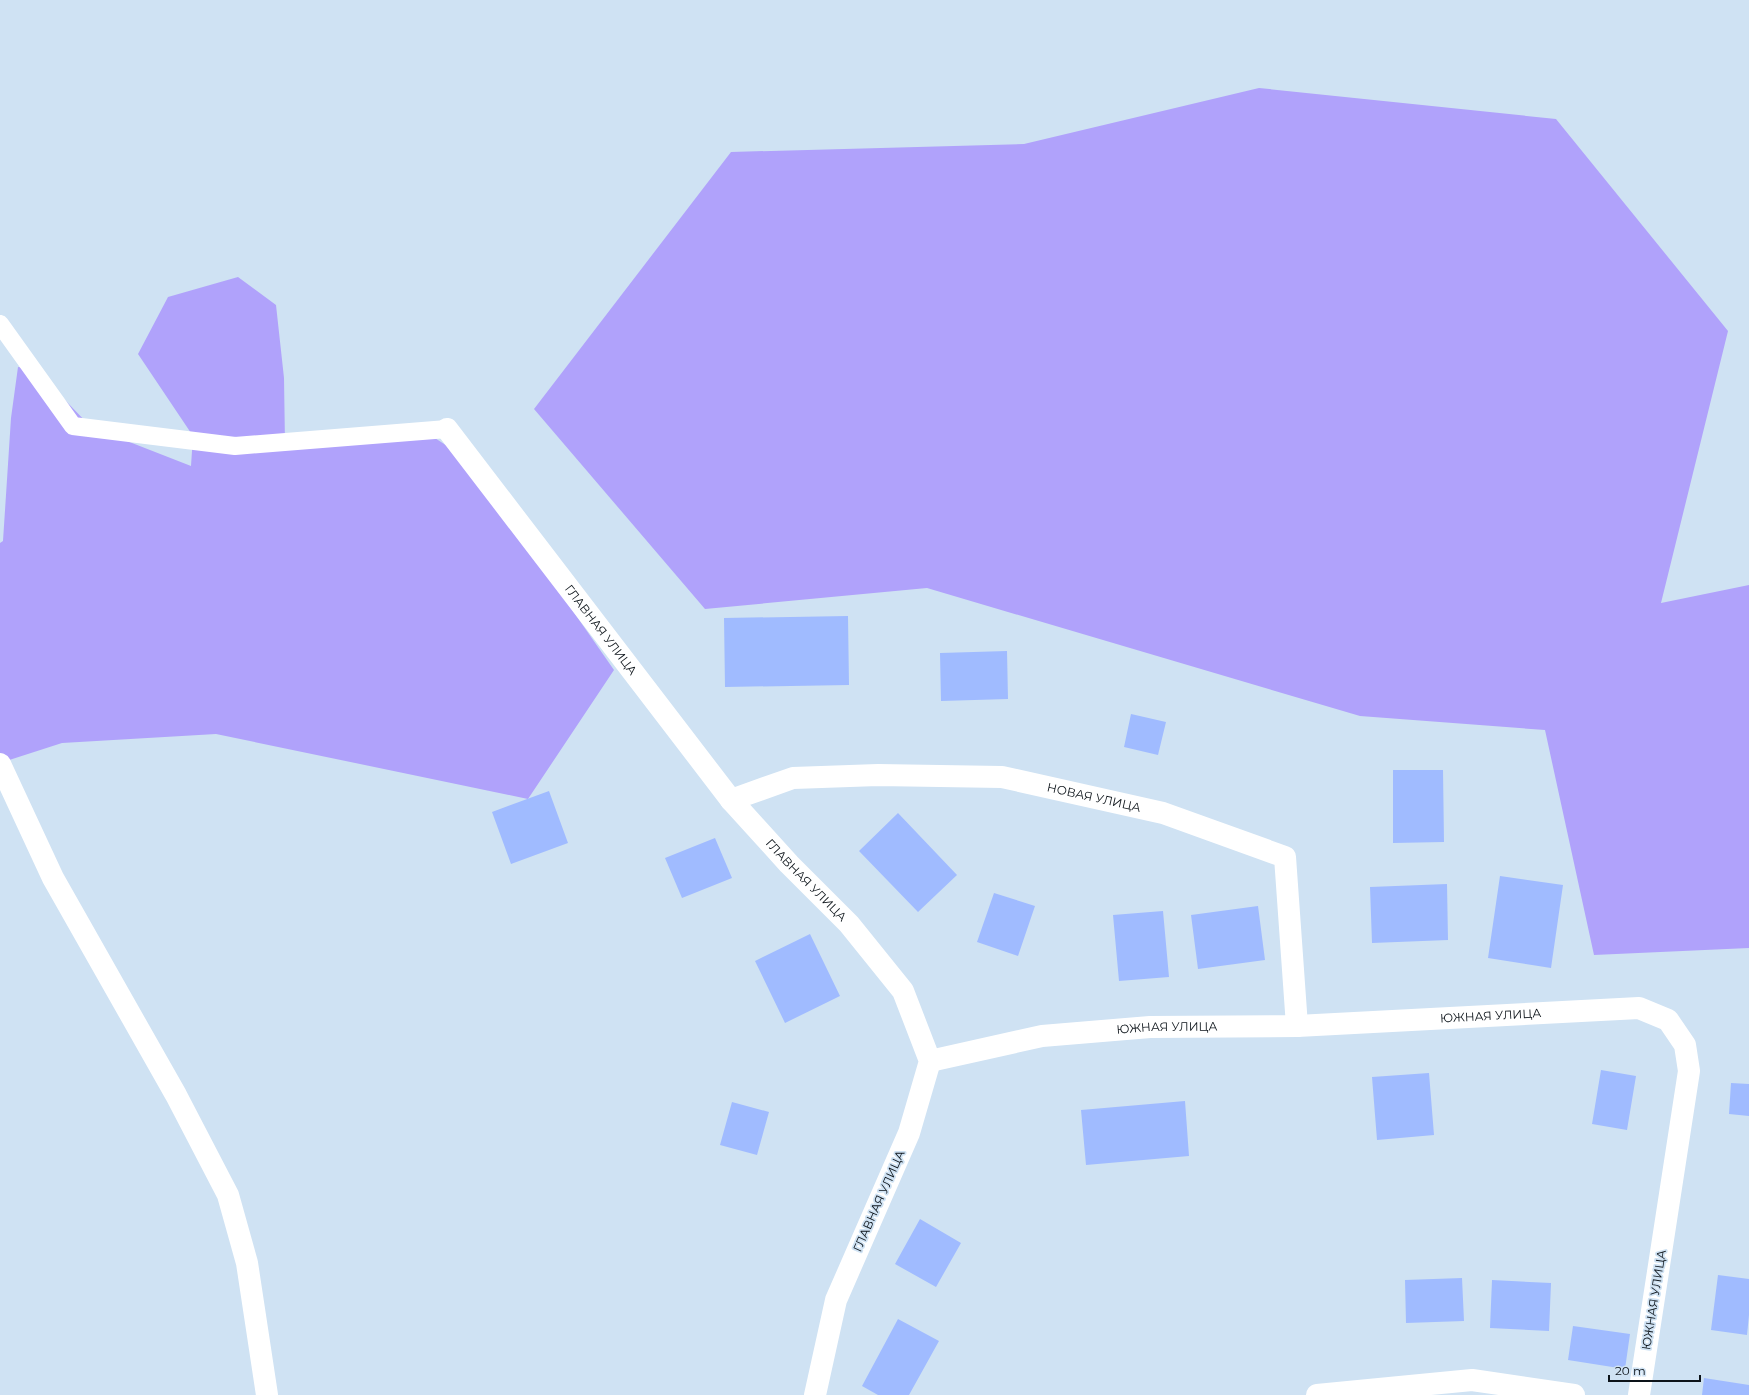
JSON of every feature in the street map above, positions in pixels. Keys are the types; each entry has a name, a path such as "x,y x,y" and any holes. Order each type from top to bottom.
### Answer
{"street":[{"name":"ГЛАВНАЯ УЛИЦА","path":"447,429 731,800 789,864 849,924 903,991 930,1061 909,1133 836,1300 815,1395"},
{"path":"0,764 53,878 176,1095 228,1195 247,1263 267,1395"},
{"name":"НОВАЯ УЛИЦА","path":"731,800 793,778 878,775 1002,777 1163,813 1285,857 1297,1026"},
{"name":"ЮЖНАЯ УЛИЦА","path":"930,1061 1042,1036 1150,1027 1297,1026 1639,1008 1668,1020 1685,1045 1689,1071 1639,1395"},
{"path":"1317,1395 1472,1380 1574,1395"}],"lane":[{"path":"0,324 73,426 235,446 447,429"}],"shaded area":[{"path":"1259,88 1556,119 1728,331 1661,603 1749,585 1749,948 1594,955 1545,730 1360,716 927,588 705,609 534,409 731,152 1024,144"},
{"path":"238,277 276,305 284,378 285,444 415,425 467,459 614,670 528,799 216,734 62,743 0,763 0,543 3,541 11,418 18,367 35,369 91,427 191,466 193,436 138,354 168,297"}],"building":[{"path":"848,616 849,685 725,687 724,618"},
{"path":"1007,651 1008,699 941,701 940,653"},
{"path":"1131,714 1166,722 1158,755 1124,747"},
{"path":"1393,770 1443,770 1444,842 1393,843"},
{"path":"549,791 568,843 511,864 492,812"},
{"path":"898,813 957,875 918,912 859,851"},
{"path":"715,838 732,878 682,898 665,858"},
{"path":"1500,876 1563,885 1551,968 1488,958"},
{"path":"1447,884 1448,940 1372,943 1370,887"},
{"path":"994,893 1035,906 1018,956 977,942"},
{"path":"1258,906 1265,960 1198,969 1191,915"},
{"path":"1163,911 1169,977 1119,981 1113,915"},
{"path":"810,934 840,996 785,1023 755,961"},
{"path":"1601,1070 1636,1076 1627,1130 1592,1124"},
{"path":"1429,1073 1434,1135 1377,1140 1372,1077"},
{"path":"1731,1083 1749,1084 1749,1116 1729,1114"},
{"path":"1185,1101 1189,1156 1086,1165 1081,1110"},
{"path":"732,1102 769,1112 757,1155 720,1145"},
{"path":"920,1219 961,1243 936,1287 895,1264"},
{"path":"1718,1275 1749,1279 1749,1315 1747,1335 1711,1330"},
{"path":"1462,1278 1464,1321 1406,1323 1405,1280"},
{"path":"1492,1280 1551,1283 1549,1331 1490,1328"},
{"path":"898,1319 939,1341 909,1395 878,1395 862,1386"},
{"path":"1573,1326 1630,1334 1625,1369 1568,1360"},
{"path":"1704,1378 1749,1385 1749,1395 1702,1395"}]}
